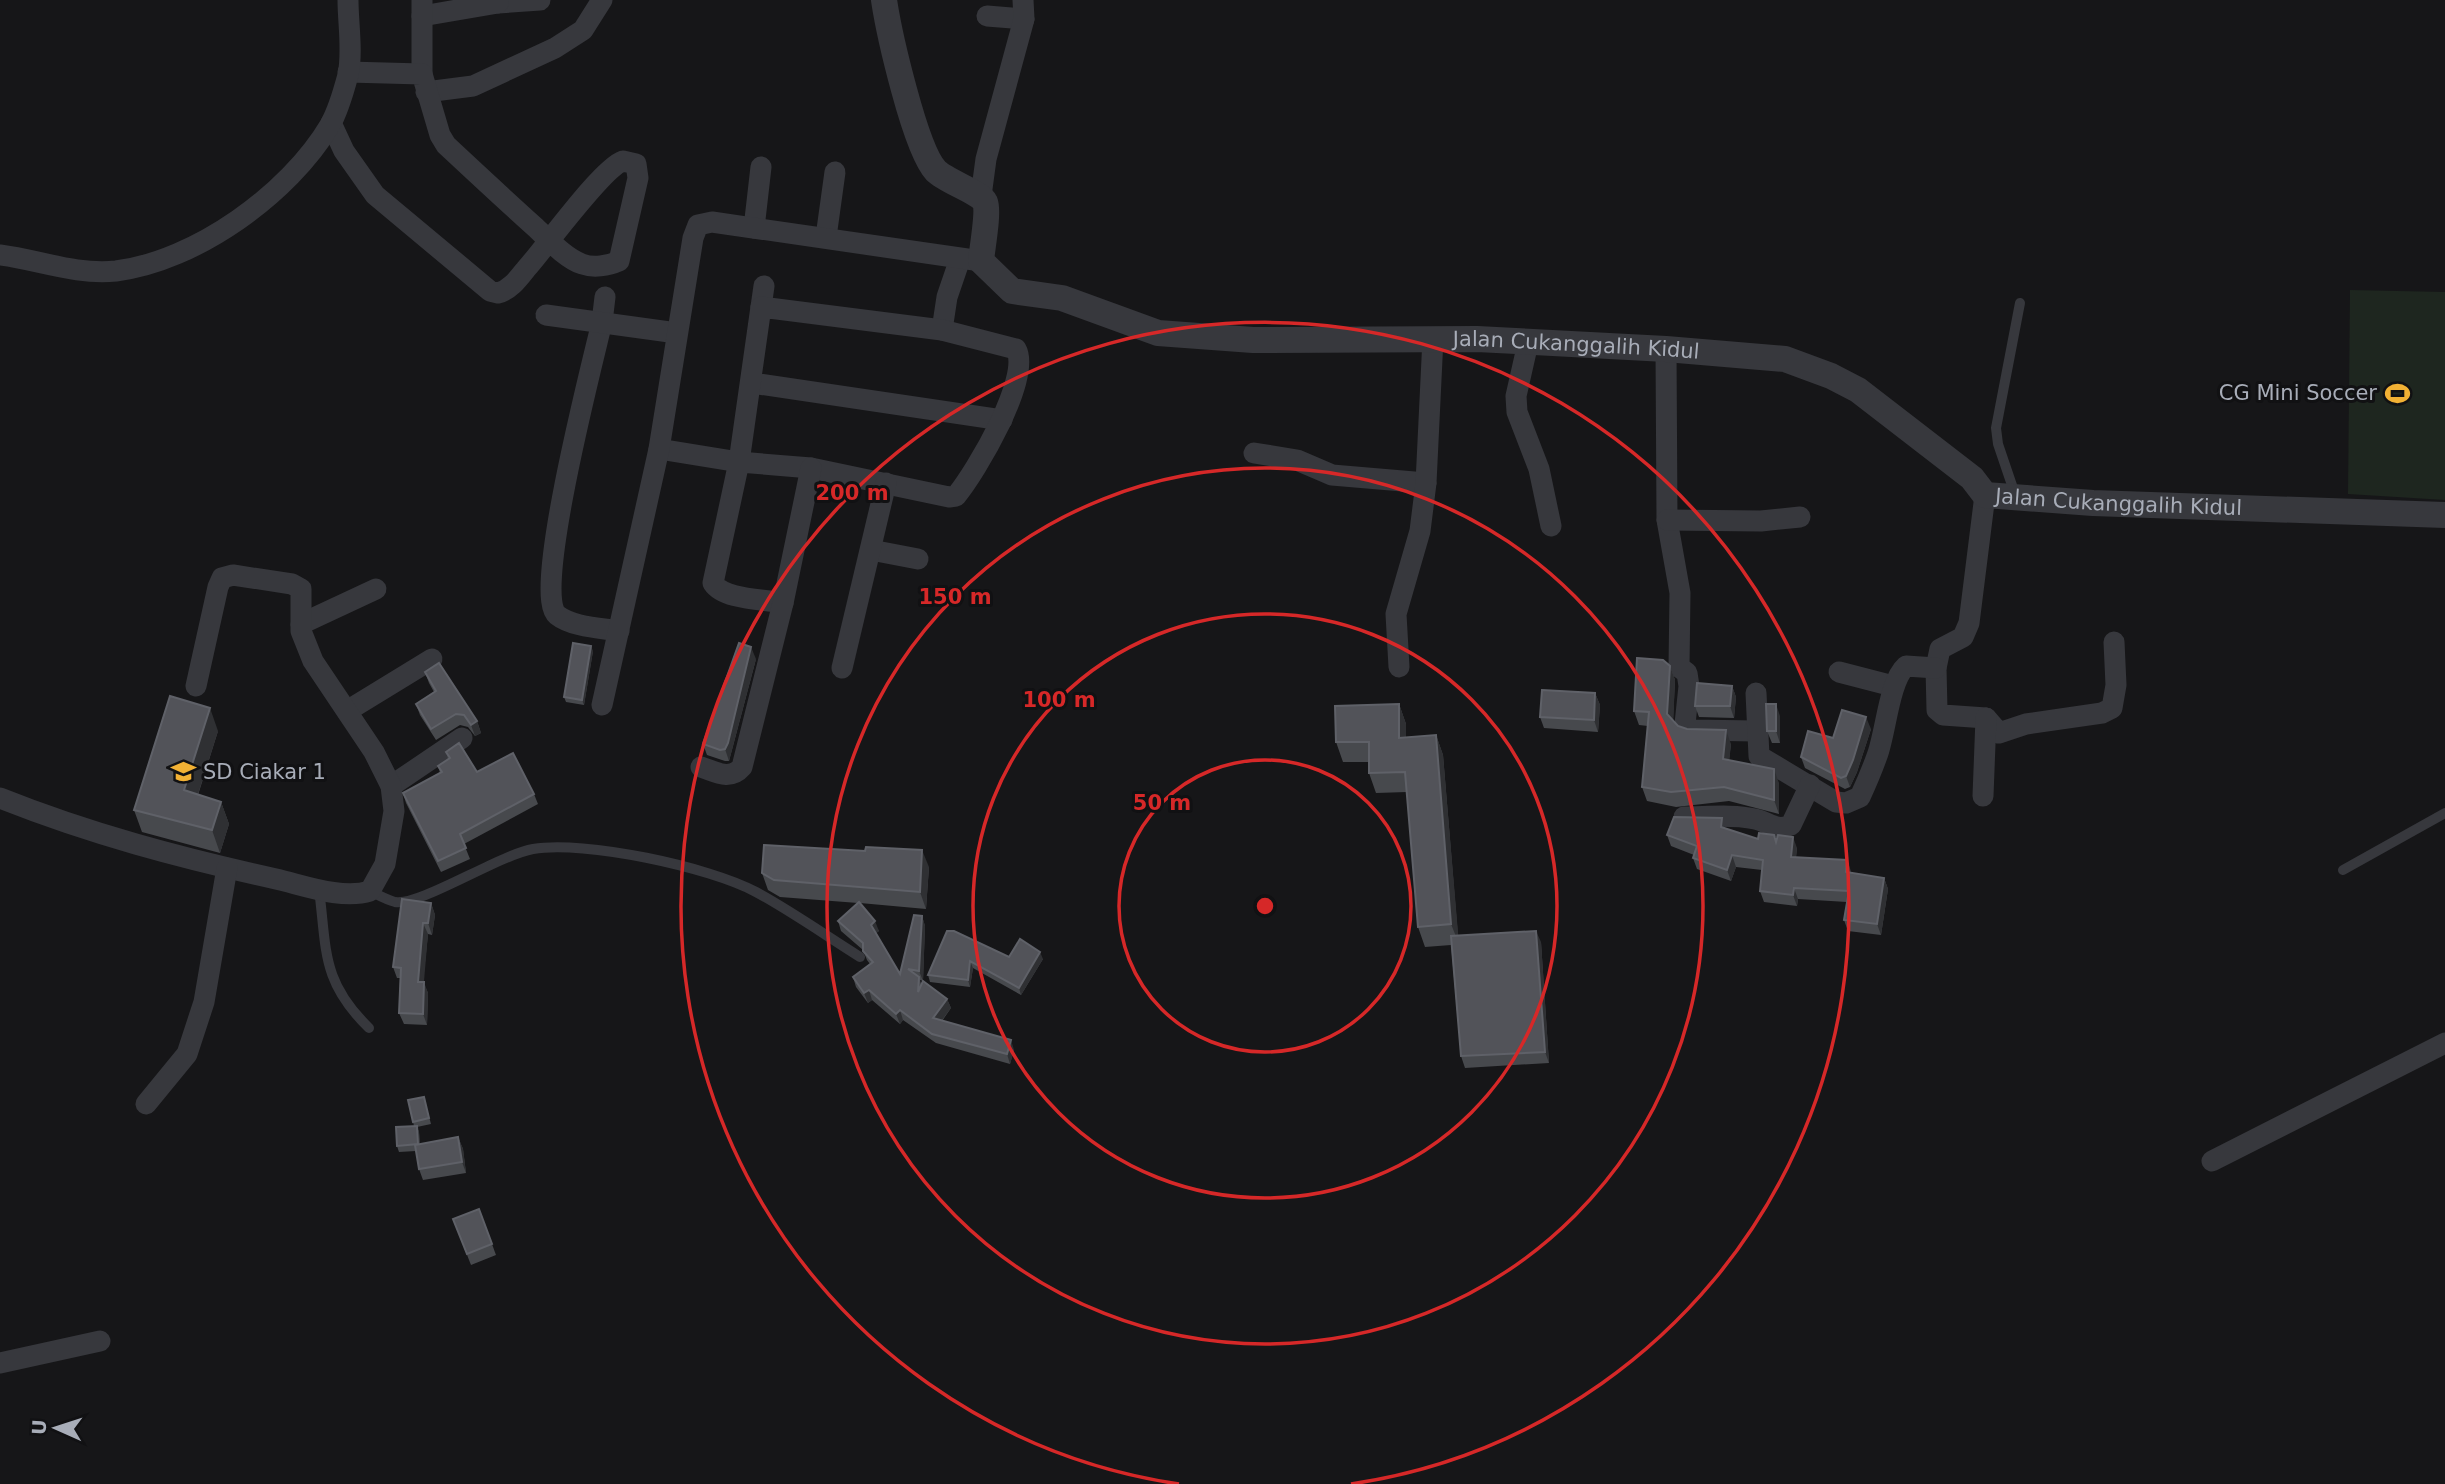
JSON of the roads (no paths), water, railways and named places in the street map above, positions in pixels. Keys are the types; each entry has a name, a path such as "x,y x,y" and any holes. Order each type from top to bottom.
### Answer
{"street":[{"path":"0,255 80,272 150,265 195,244 266,200 304,162 331,123 348,72 348,0"},
{"path":"331,123 344,151 374,195 490,291 498,293 510,287 551,242 609,169 623,162 636,164 638,178 619,261 610,265 582,264 551,242 446,145 424,83 422,8 540,0"},
{"path":"348,72 424,83 473,86 555,48 583,30 602,0"},
{"path":"884,0 888,30 927,158 936,171 964,190 981,196"},
{"path":"942,330 947,297 970,260 986,205 981,196 986,159 1024,10 987,16"},
{"path":"754,228 761,167"},
{"path":"826,237 835,172"},
{"path":"601,705 659,449 693,238 698,225 712,222 970,260"},
{"name":"Jalan Cukanggalih Kidul","path":"970,260 1012,290 1062,298 1158,333 1253,340 1433,338 1666,349 1785,359 1831,376 1858,390 1972,478 1984,495 2017,499 2445,515"},
{"path":"764,286 739,463 713,583 718,590 730,594 783,603"},
{"path":"605,297 602,322 553,545 549,592 551,606 556,615 575,622 619,631"},
{"path":"659,449 739,463 811,468 948,497 956,495 1002,420 1020,368 1021,357 1016,349 942,330 761,307"},
{"path":"546,315 677,333"},
{"path":"1399,667 1396,614 1420,531 1426,483 1433,338"},
{"path":"1528,343 1516,396 1517,412 1539,470 1551,526"},
{"path":"1666,349 1667,520 1680,593 1679,667 1687,673 1689,686 1685,724 1692,730 1756,731"},
{"path":"752,383 1002,420"},
{"path":"1254,453 1297,460 1332,475 1426,483"},
{"path":"701,767 728,776 736,774 742,767 783,603 811,468"},
{"path":"842,668 886,483"},
{"path":"1984,495 1969,623 1962,636 1940,649 1936,668 1937,710 1943,715 1986,718 1998,733 2026,724 2102,713 2112,708 2116,685 2113,642"},
{"path":"1667,520 1761,521 1800,517"},
{"path":"871,550 918,559"},
{"path":"0,798 62,823 168,855 319,889 370,891 385,864 394,811 391,786 347,711 313,661 301,624 303,594 292,584 233,575 222,578 196,686"},
{"path":"301,624 376,589"},
{"path":"347,711 432,659"},
{"path":"1756,693 1757,753 1762,760 1836,802 1846,803 1860,797 1877,756 1891,709 1893,686 1906,666 1936,668"},
{"path":"1839,672 1893,686"},
{"path":"1983,796 1986,718"},
{"path":"391,786 462,738"},
{"path":"1684,817 1747,817 1786,828 1791,825 1810,785"},
{"path":"146,1104 187,1054 204,1002 227,868"},
{"path":"2212,1161 2445,1043"},
{"path":"0,1363 100,1341"}],"lane":[{"path":"2017,499 1998,444 1996,428 2020,303"},
{"path":"2343,870 2445,813"},
{"path":"370,891 397,902 439,890 501,857 535,849 588,848 717,875 755,891 860,957"},
{"path":"319,889 330,975 352,1012 369,1028"}],"place":[{"name":"CG Mini Soccer","path":"2397,393"},
{"name":"SD Ciakar 1","path":"183,772"}]}
